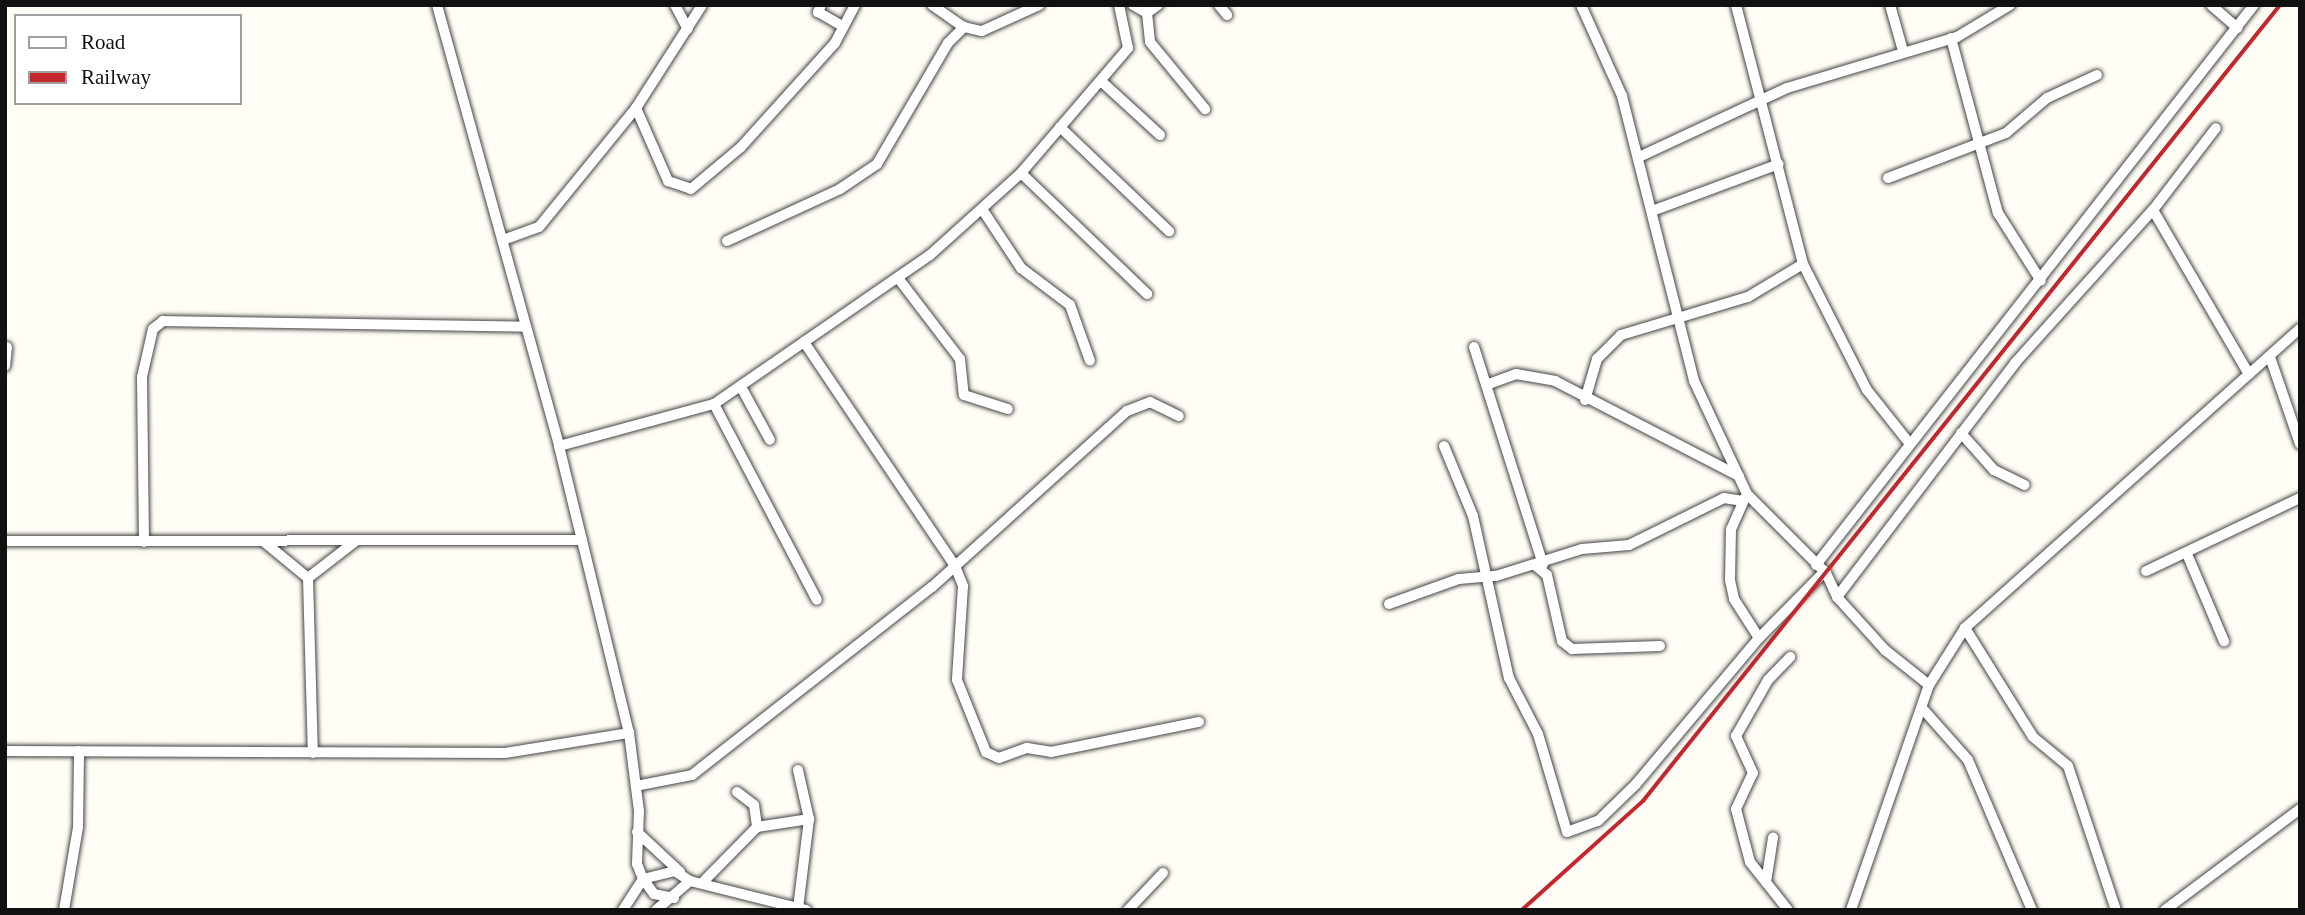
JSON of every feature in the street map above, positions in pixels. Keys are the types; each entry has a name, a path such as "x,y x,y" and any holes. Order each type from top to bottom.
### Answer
{"street":[{"path":"437,5 559,446 629,733 639,811 637,832 643,879 654,894 674,898"},
{"path":"675,5 688,29"},
{"path":"503,240 539,227 636,107 702,5"},
{"path":"821,5 818,12 842,26"},
{"path":"636,107 668,181 691,189 741,147 775,101 835,43 855,5"},
{"path":"932,5 964,27 982,31 1039,5"},
{"path":"1105,5 1117,8 1132,5 1147,13"},
{"path":"1147,13 1158,5"},
{"path":"1219,5 1227,15"},
{"path":"1581,5 1622,96 1639,157 1676,319 1694,381 1739,476 1745,497 1820,568 1837,597 1929,685"},
{"path":"1736,5 1758,101 1779,164 1803,264 1867,390 1910,444"},
{"path":"1890,5 1903,51"},
{"path":"1639,157 1758,101 1903,51 1951,38 2010,5"},
{"path":"2211,5 2237,28"},
{"path":"1444,446 1473,516 1509,678 1538,734 1567,832 1598,821 1636,784 1820,568 1910,444 2041,281 2254,5"},
{"path":"559,446 714,404 898,278 1021,173 1128,48 1117,8"},
{"path":"1147,13 1150,42 1205,109"},
{"path":"727,241 840,189 877,164 964,27"},
{"path":"1951,38 1961,58 1976,144 1998,213 2041,281"},
{"path":"1888,178 2006,132 2047,98 2097,75"},
{"path":"1101,81 1160,135"},
{"path":"1060,127 1169,231"},
{"path":"1837,597 1961,433 2099,263 2153,209 2216,128"},
{"path":"1652,211 1779,164"},
{"path":"1021,173 1147,294"},
{"path":"982,209 1021,268 1070,305 1090,362"},
{"path":"2153,209 2249,374"},
{"path":"1585,400 1605,345 1646,323 1676,319 1748,297 1803,264"},
{"path":"898,278 960,359 964,395 1008,409"},
{"path":"144,542 142,377 153,329 163,321 526,327"},
{"path":"1851,910 1929,685 1965,628 2300,329"},
{"path":"804,342 955,566 963,586 957,680 986,752 999,758 1027,748 1051,751 1199,722"},
{"path":"5,366 7,347"},
{"path":"1474,347 1540,565 1547,575 1562,641 1572,649 1660,646"},
{"path":"2270,357 2300,444"},
{"path":"1486,385 1516,374 1555,381 1585,400 1739,476"},
{"path":"741,387 770,440"},
{"path":"636,786 692,775 955,566 1127,411 1150,402 1179,416"},
{"path":"714,404 817,600"},
{"path":"1961,433 1994,470 2025,485"},
{"path":"1389,604 1459,579 1487,577 1540,565 1582,549 1629,545 1724,498 1745,497"},
{"path":"1745,497 1731,529 1730,580 1734,599 1759,638"},
{"path":"2146,571 2300,499"},
{"path":"309,578 357,540"},
{"path":"5,541 582,540"},
{"path":"264,541 309,578 313,753"},
{"path":"2187,554 2224,641"},
{"path":"1965,628 2034,737 2068,766 2116,910"},
{"path":"1788,910 1750,862 1736,810 1753,773 1736,736 1768,680 1790,657"},
{"path":"1922,708 1968,760 2032,910"},
{"path":"5,751 505,753 629,733"},
{"path":"64,910 78,827 79,751"},
{"path":"637,832 690,881 704,881 802,909 808,819 798,770"},
{"path":"737,792 754,805 757,827"},
{"path":"2165,910 2300,809"},
{"path":"704,881 757,827 808,819"},
{"path":"1766,882 1773,838"},
{"path":"623,910 643,879 680,872"},
{"path":"1143,910 1130,906 1163,873"},
{"path":"656,910 674,898 690,881"}],"railway":[{"path":"1522,910 1643,801 2280,5"}]}
